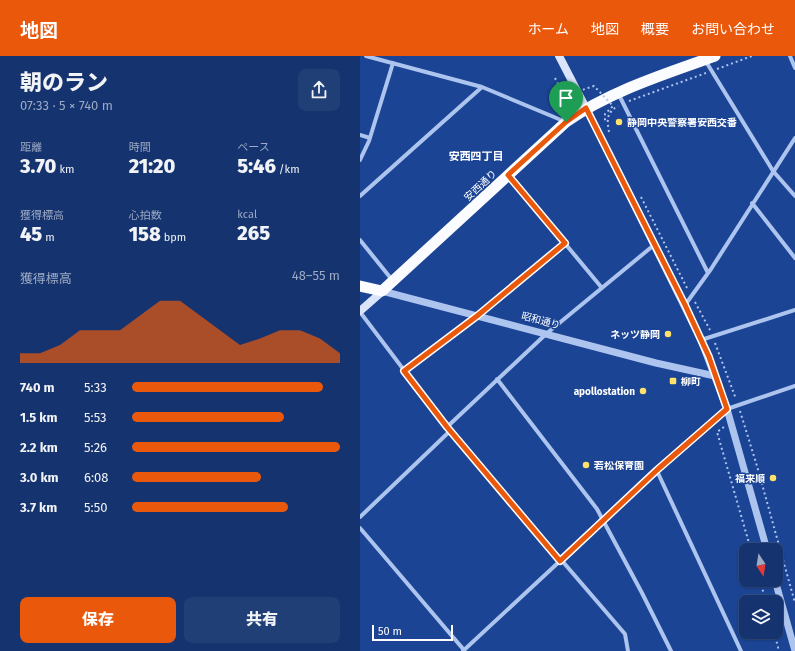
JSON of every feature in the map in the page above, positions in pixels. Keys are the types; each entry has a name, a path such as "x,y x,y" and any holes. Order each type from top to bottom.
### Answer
{"highway":[{"path":"586,108 618,93 710,57"},
{"name":"昭和通り","path":"360,286 382,291"}],"main road":[{"path":"360,311 566,122 586,108 559,56"}],"street":[{"path":"366,56 482,87 566,122"},
{"path":"385,61 387,56"},
{"path":"790,56 795,68"},
{"path":"710,57 773,171 795,196"},
{"path":"360,160 370,138 393,63"},
{"path":"360,196 482,87"},
{"path":"618,93 708,273"},
{"path":"586,108 702,340 727,409 765,543"},
{"path":"360,135 370,138"},
{"path":"685,305 708,273 795,138"},
{"path":"508,175 602,288"},
{"path":"752,203 795,258"},
{"path":"360,240 393,281"},
{"path":"404,371 477,316 565,243"},
{"path":"360,517 497,379 546,334 654,244"},
{"name":"昭和通り","path":"382,291 715,376"},
{"path":"702,340 795,310"},
{"path":"360,311 449,429 560,561 625,634 628,651"},
{"path":"497,379 597,509 642,593 670,651"},
{"path":"360,528 464,651 657,470 727,409 795,386"},
{"path":"657,470 741,651"},
{"path":"777,587 791,626 794,651"}],"path":[{"path":"555,78 564,96 594,86 613,106 605,114 605,122"},
{"path":"742,416 730,422 717,432 749,543"},
{"path":"776,639 780,651"}],"place":[{"name":"静岡中央警察署安西交番","path":"619,122"},
{"name":"ネッツ静岡","path":"668,334"},
{"name":"柳町","path":"673,381"},
{"name":"apollostation","path":"643,391"},
{"name":"若松保育園","path":"586,465"},
{"name":"福来順","path":"773,478"}],"district":[{"name":"安西四丁目","path":"476,156"}],"route":[{"path":"586,108 702,340 727,409 657,470 560,561 447,427 404,371 477,316 565,243 508,175 566,122 586,108"}]}
